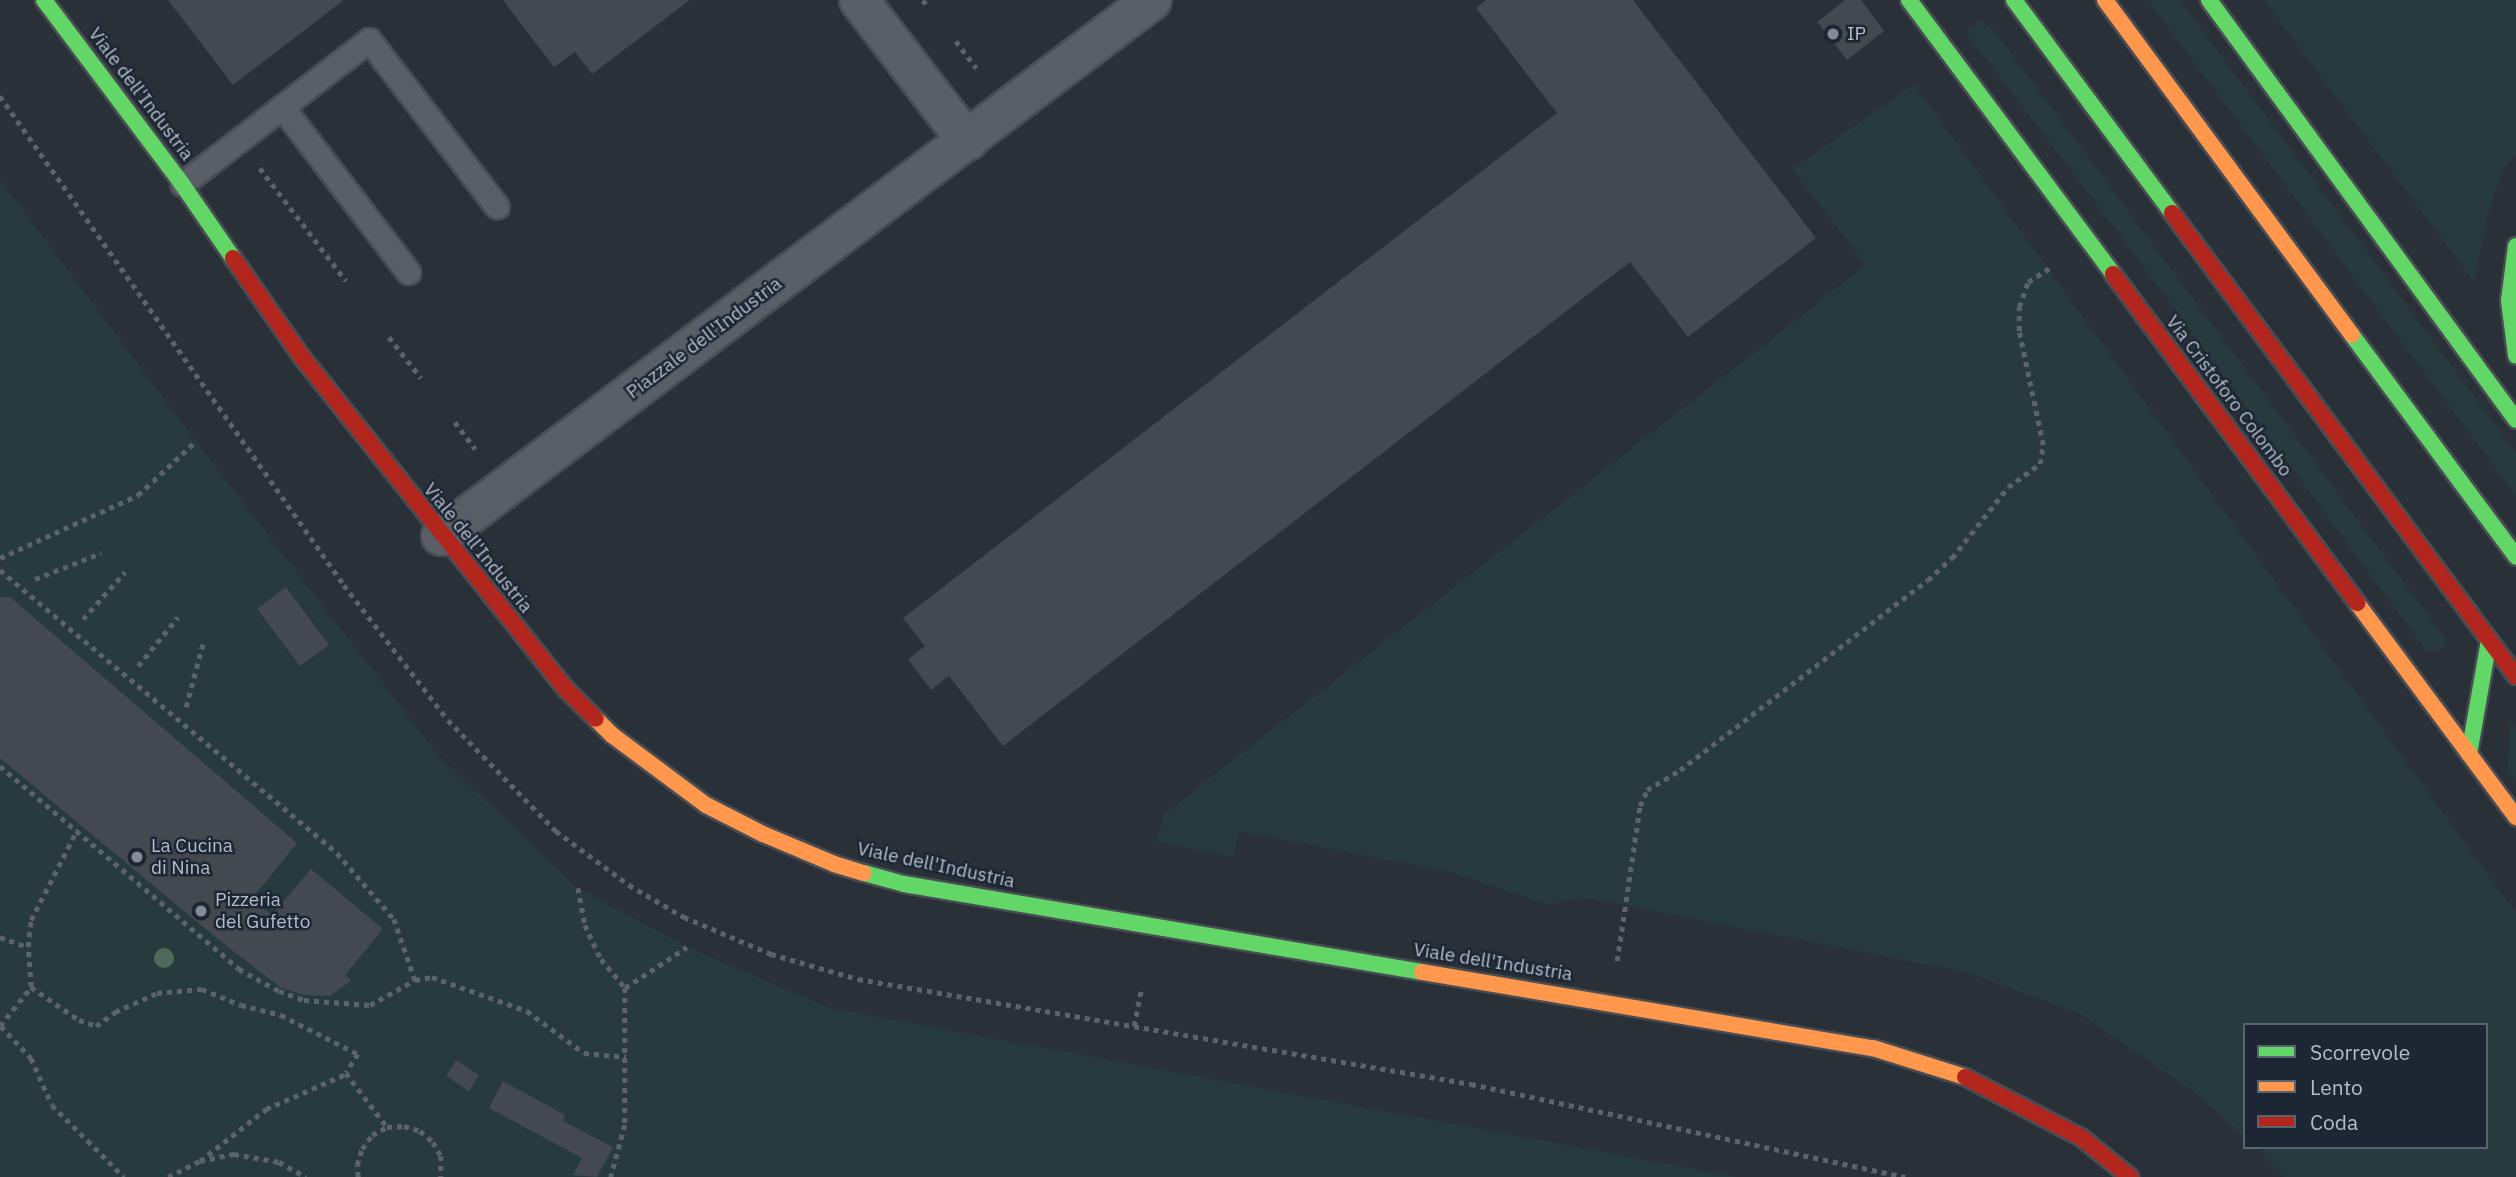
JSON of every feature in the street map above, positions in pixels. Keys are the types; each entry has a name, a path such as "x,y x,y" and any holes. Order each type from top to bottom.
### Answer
{"main road":[{"name":"Viale dell'Industria","path":"44,0 182,184 301,356 441,536 566,690 612,735 706,805 762,834 834,864 904,884 1873,1048 1949,1070 1998,1092 2082,1139 2130,1177"},
{"name":"Via Cristoforo Colombo","path":"1909,0 2516,817"},
{"path":"2014,0 2516,676"},
{"path":"2105,0 2516,557"},
{"path":"2209,0 2516,420"},
{"path":"2516,246 2509,301 2516,356"},
{"path":"2469,754 2489,640"}],"street":[{"path":"859,0 967,141"},
{"name":"Piazzale dell'Industria","path":"441,536 1152,0"}],"lane":[{"path":"182,184 369,40 497,207"},
{"path":"282,107 408,272"}],"path":[{"path":"956,41 976,68"},
{"path":"0,96 344,585 448,720 556,831 629,885 684,917 771,954 858,979 1471,1084 1905,1177"},
{"path":"253,159 346,281"},
{"path":"1610,1002 1640,806 1647,790 1680,770 1928,580 1952,558 2008,487 2040,464 2043,445 2019,331 2019,307 2028,282 2089,242"},
{"path":"389,337 421,378"},
{"path":"455,422 475,449"},
{"path":"0,558 138,495 196,440"},
{"path":"35,579 101,553"},
{"path":"0,570 337,853 394,919 415,980"},
{"path":"83,619 125,572"},
{"path":"138,666 178,617"},
{"path":"186,707 204,639"},
{"path":"0,766 239,969 279,991 304,1000 370,1005 415,980 432,977 527,1011 584,1053 626,1057"},
{"path":"78,830 31,920 28,947 31,987 0,1026 31,1058 52,1105 124,1177"},
{"path":"578,888 585,925 601,959 625,988 625,1125 611,1177"},
{"path":"0,937 28,947"},
{"path":"625,988 687,947"},
{"path":"31,987 79,1020 96,1026 115,1012 157,993 202,989 241,1005 281,1015 358,1054 346,1073 266,1109 200,1161 168,1177"},
{"path":"1134,1026 1141,991"},
{"path":"346,1073 387,1127"},
{"path":"358,1177 357,1165 362,1149 372,1135 387,1127 412,1128 433,1142 441,1157 441,1177"},
{"path":"200,1161 234,1154 279,1162 306,1177"}],"green space":[{"path":"2148,0 2180,0 2516,452 2516,496"},
{"path":"2264,0 2516,0 2516,154 2504,170 2489,209 2474,282"},
{"path":"1979,20 1993,29 2446,639 2445,647 2431,652 2425,649 2121,236 1967,34 1968,28"},
{"path":"1914,84 2516,913 2516,1177 2284,1177 2258,1149 2488,1149 2488,1023 2243,1023 2243,1135 2194,1092 2080,1014 1966,972 1582,897 1549,905 1451,872 1238,831 1234,857 1157,842 1164,814 1866,265 1792,169"},
{"path":"0,179 196,441 439,756 578,888 687,947 830,1008 1738,1177 0,1177"},
{"path":"2510,721 2516,728 2516,780 2508,770"}],"building":[{"path":"168,0 344,0 233,85"},
{"path":"503,0 690,0 592,74 575,52 554,67"},
{"path":"1486,0 1633,0 1816,238 1688,337 1630,262 1003,746 949,676 931,690 908,659 925,646 903,618 1557,113 1476,8"},
{"path":"1845,0 1861,0 1884,31 1847,60 1817,22"},
{"path":"286,587 329,645 300,666 257,609"},
{"path":"0,597 10,597 297,843 251,900 272,915 311,869 383,929 345,975 351,981 330,996 305,995 281,988 214,936 0,758"},
{"path":"456,1060 479,1075 469,1091 446,1076"},
{"path":"503,1081 565,1115 563,1121 613,1147 597,1177 573,1175 582,1158 489,1108"}],"traffic: fast":[{"path":"44,0 182,184 233,258"},
{"path":"1909,0 2113,274"},
{"path":"2014,0 2172,213"},
{"path":"2209,0 2516,420"},
{"path":"2516,246 2509,301 2516,356"},
{"path":"2352,335 2516,557"},
{"path":"2469,754 2489,640"},
{"path":"864,873 904,884 1422,972"}],"traffic: slow":[{"path":"2105,0 2352,335"},
{"path":"2357,603 2516,817"},
{"path":"596,719 612,735 706,805 763,834 834,864 864,873"},
{"path":"1422,972 1873,1048 1965,1077"}],"traffic: jam":[{"path":"2172,213 2516,676"},
{"path":"233,258 301,356 566,689 596,719"},
{"path":"2113,274 2357,603"},
{"path":"1965,1077 2082,1138 2130,1177"}],"place":[{"name":"IP","path":"1833,34"},
{"name":"La Cucina di Nina","path":"137,857"},
{"name":"Pizzeria del Gufetto","path":"201,911"}]}
